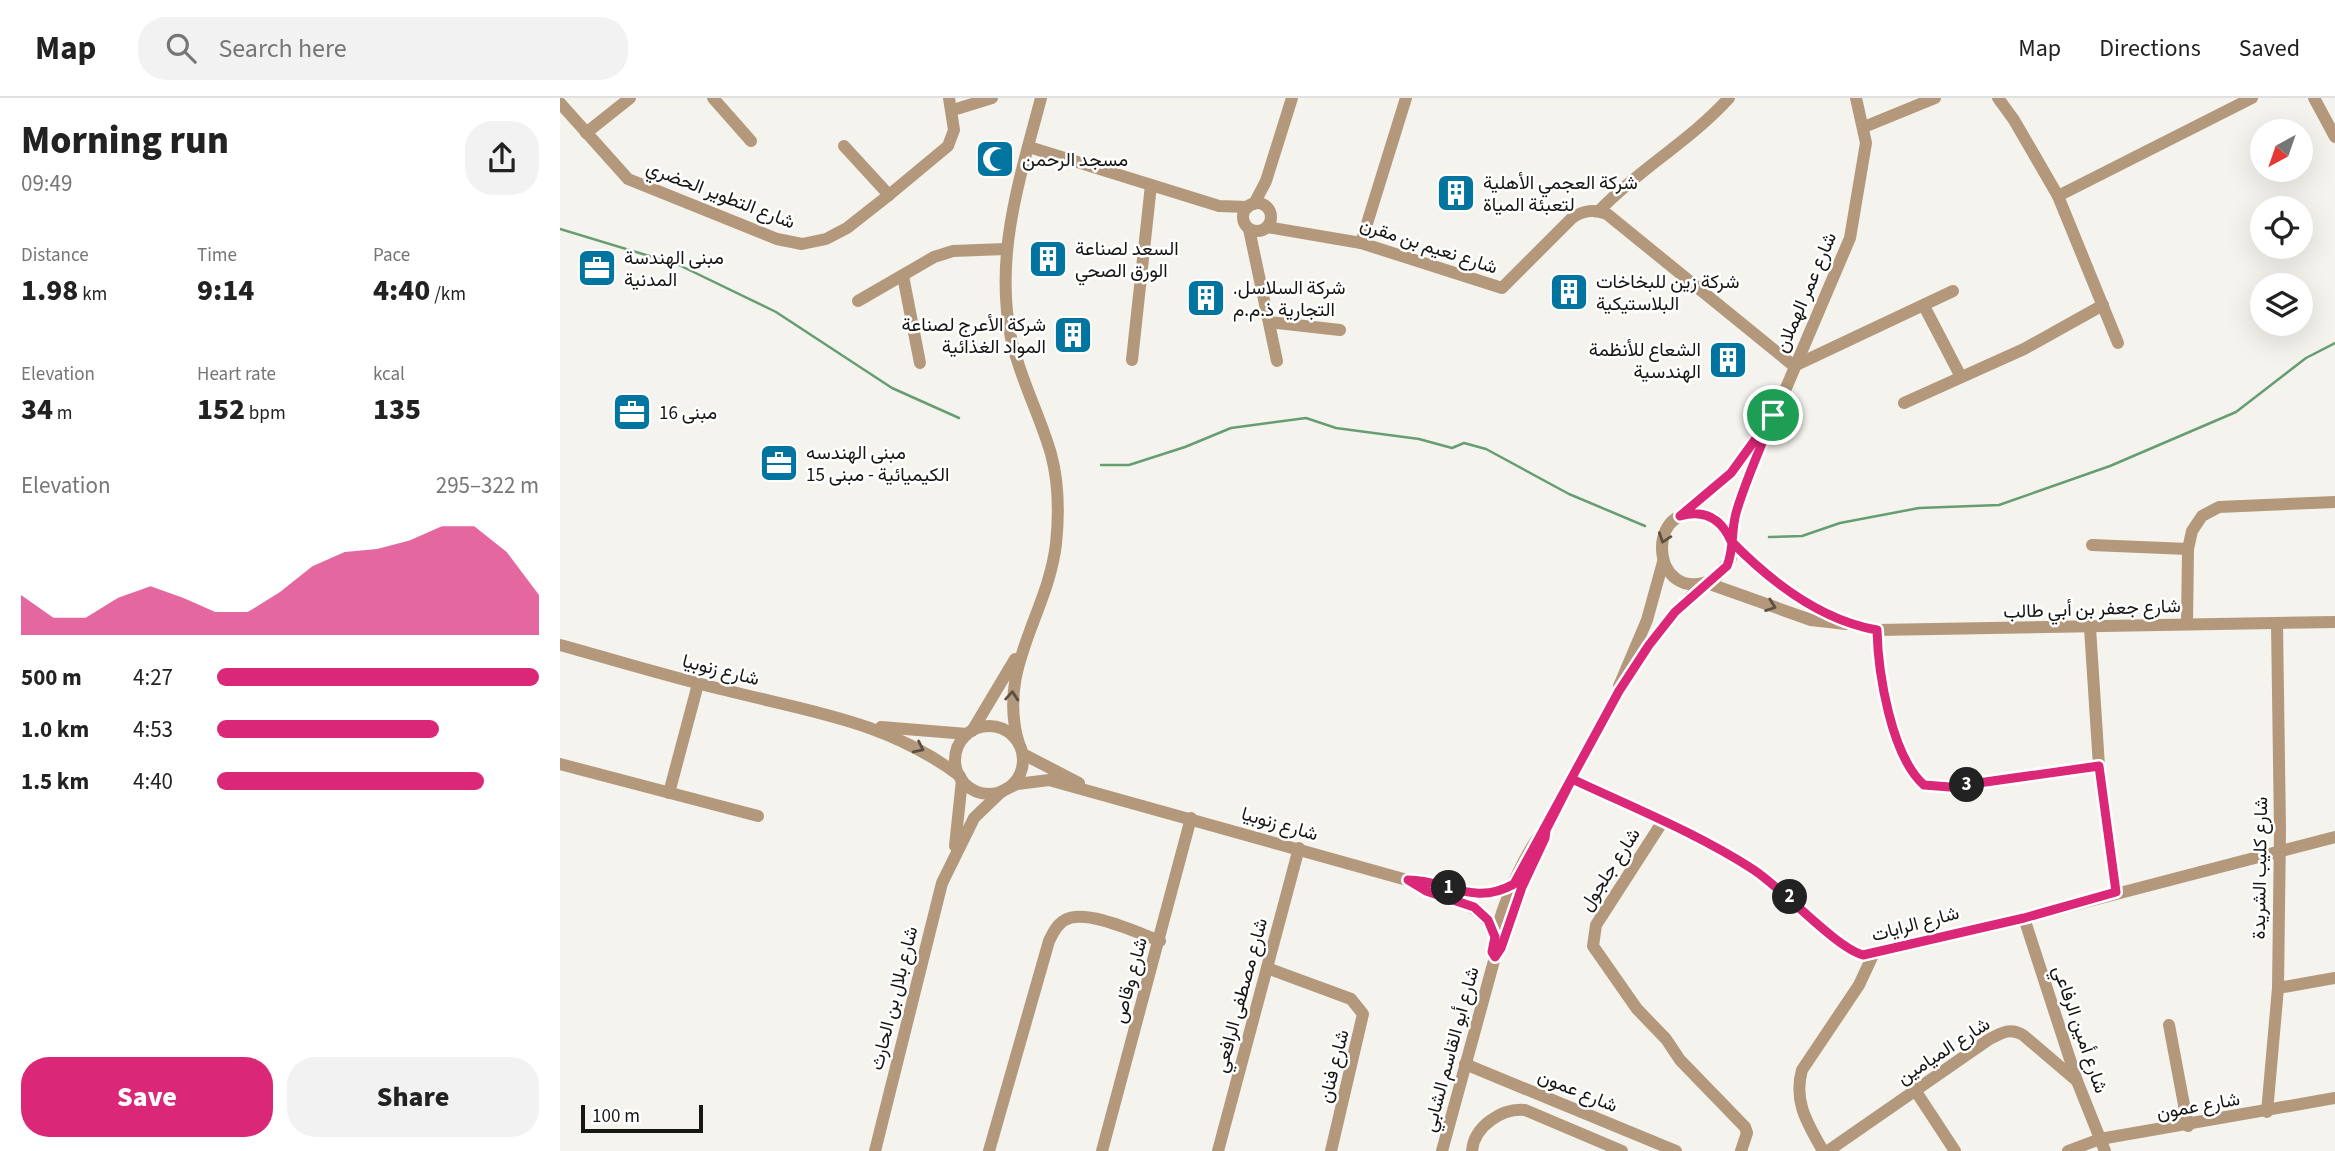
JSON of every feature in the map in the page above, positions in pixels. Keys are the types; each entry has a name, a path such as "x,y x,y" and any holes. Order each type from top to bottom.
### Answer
{"street":[{"path":"586,133 630,98"},
{"path":"713,98 751,142"},
{"path":"951,104 992,98"},
{"path":"1022,647 1012,693 1013,724 1021,749 1020,774 1004,790 985,793 961,778 956,767 957,749 1022,647 1051,575 1058,501 1051,454 1011,335 1004,276 1005,249 1041,98"},
{"path":"1361,243 1406,98"},
{"path":"1730,98 1682,143 1622,186 1599,211 1794,366 1953,291"},
{"name":"شارع عمر الهملان","path":"1731,541 1740,501 1773,415 1850,238 1866,143 1856,98"},
{"path":"1864,127 1935,98"},
{"path":"1998,98 2014,120 2058,196 2118,344"},
{"path":"2058,196 2252,98"},
{"path":"2314,98 2335,137"},
{"path":"1277,361 1257,260 1257,217 1288,99"},
{"name":"شارع التطوير الحضري","path":"561,106 628,179 789,242 814,242 837,235 947,146 954,130 951,104"},
{"path":"844,146 889,195"},
{"name":"شارع نعيم بن مقرن","path":"1029,147 1304,231 1361,243 1502,288 1572,218 1580,213 1599,211"},
{"path":"1132,360 1151,185"},
{"path":"858,301 934,257 953,251 1005,249"},
{"path":"903,276 920,363"},
{"path":"1904,402 2024,349 2103,305"},
{"path":"1924,306 1960,375"},
{"path":"1269,322 1340,330"},
{"name":"شارع عمر الهملان","path":"1680,516 1731,473 1773,415"},
{"path":"2187,624 2188,549 2197,523 2209,510 2219,507 2335,502"},
{"path":"1705,514 1726,529 1731,541 1727,566 1706,583 1680,580 1663,562 1661,541 1665,531 1680,516 1705,514"},
{"name":"شارع جعفر بن أبي طالب","path":"1731,541 1785,589 1850,624"},
{"path":"2092,545 2188,549"},
{"name":"شارع أبو القاسم الشابي","path":"1619,691 1622,676 1650,610 1663,562"},
{"name":"شارع جعفر بن أبي طالب","path":"1706,583 1811,620 1877,630 2335,622"},
{"name":"شارع أبو القاسم الشابي","path":"1442,1151 1495,957 1501,948 1522,887 1545,838 1546,830 1619,691 1661,628 1706,583"},
{"name":"شارع كليب الشريدة","path":"2267,1112 2277,988 2277,624"},
{"path":"2091,628 2099,766 2116,892"},
{"path":"1877,630 1878,668 1886,701 1909,768 1924,785 1950,787 2099,766"},
{"name":"شارع زنوبيا","path":"560,645 698,684 874,727 927,751 961,778"},
{"path":"669,793 698,684"},
{"path":"970,732 993,726 1013,735 1021,749"},
{"name":"شارع زنوبيا","path":"874,727 970,732"},
{"name":"شارع زنوبيا","path":"1021,749 1101,794"},
{"path":"560,764 758,816"},
{"name":"شارع بلال بن الحارث","path":"953,856 961,778"},
{"name":"شارع الرايات","path":"1572,779 1730,855 1791,898 1848,949 1872,955 2335,838"},
{"name":"شارع زنوبيا","path":"1004,790 1049,780 1408,880 1478,895 1496,892 1514,884"},
{"name":"شارع بلال بن الحارث","path":"875,1151 937,901 953,856 975,818 1004,790"},
{"path":"960,807 975,818"},
{"name":"شارع وقاص","path":"1102,1151 1191,818"},
{"name":"شارع جلجول","path":"1663,821 1596,925 1592,939 1596,952 1637,1009 1666,1040 1680,1060 1745,1127 1747,1133 1741,1151"},
{"name":"شارع أبو القاسم الشابي","path":"1495,957 1492,952 1495,937 1514,884 1537,838 1546,830"},
{"name":"شارع مصطفى الرافعي","path":"1218,1151 1298,848"},
{"name":"شارع زنوبيا","path":"1408,880 1426,891 1474,907 1488,920 1495,937"},
{"path":"989,1151 1049,941 1057,926 1066,919 1090,917 1160,941"},
{"name":"شارع أمين الرفاعي","path":"2024,918 2077,1081 2102,1145"},
{"path":"1825,1151 1802,1113 1798,1086 1801,1070 1859,985 1872,955"},
{"name":"شارع فنان","path":"1267,968 1351,999 1363,1014 1360,1040 1331,1151"},
{"path":"2277,988 2335,978"},
{"path":"2169,1025 2188,1126"},
{"name":"شارع الميامين","path":"1825,1151 1988,1040 2015,1030 2077,1081"},
{"name":"شارع عمون","path":"1465,1064 1676,1151"},
{"path":"1915,1090 1955,1151"},
{"name":"شارع عمون","path":"2068,1151 2335,1098"},
{"path":"1472,1151 1478,1133 1491,1121 1515,1109 1622,1151"}],"waterway":[{"path":"560,229 679,265 776,312 892,388 959,418"},
{"path":"1769,537 1802,536 1840,523 1919,508 1999,505 2110,466 2236,412 2306,358 2335,343"},
{"path":"1101,465 1129,465 1185,447 1231,428 1306,418 1336,428 1419,439 1452,448 1464,443 1486,449 1569,494 1645,526"}],"place":[{"name":"مسجد الرحمن","path":"995,159"},
{"name":"شركة العجمي الأهلية لتعبئة المياة","path":"1456,193"},
{"name":"السعد لصناعة الورق الصحي","path":"1048,259"},
{"name":"مبنى الهندسة المدنية","path":"597,268"},
{"name":"شركة زين للبخاخات البلاستيكية","path":"1569,292"},
{"name":".شركة السلاسل التجارية ذ.م.م","path":"1206,298"},
{"name":"شركة الأعرج لصناعة المواد الغذائية","path":"1073,335"},
{"name":"الشعاع للأنظمة الهندسية","path":"1728,360"},
{"name":"مبنى 16","path":"632,412"},
{"name":"مبنى الهندسه الكيميائية - مبنى 15","path":"779,463"}],"route":[{"path":"1773,415 1731,473 1680,516 1705,514 1717,520 1726,529 1731,541 1785,589 1833,617 1877,630 1878,668 1886,701 1909,768 1924,785 1950,787 2099,766 2116,892 2024,918 1971,928 1872,955 1863,955 1848,949 1791,898 1721,849 1572,779 1546,830 1499,953 1495,957 1492,952 1495,937 1482,913 1465,903 1426,891 1408,880 1478,895 1496,892 1514,884 1541,832 1546,830 1619,691 1649,645 1675,612 1727,566 1731,558 1731,541 1734,520 1773,415"}]}
